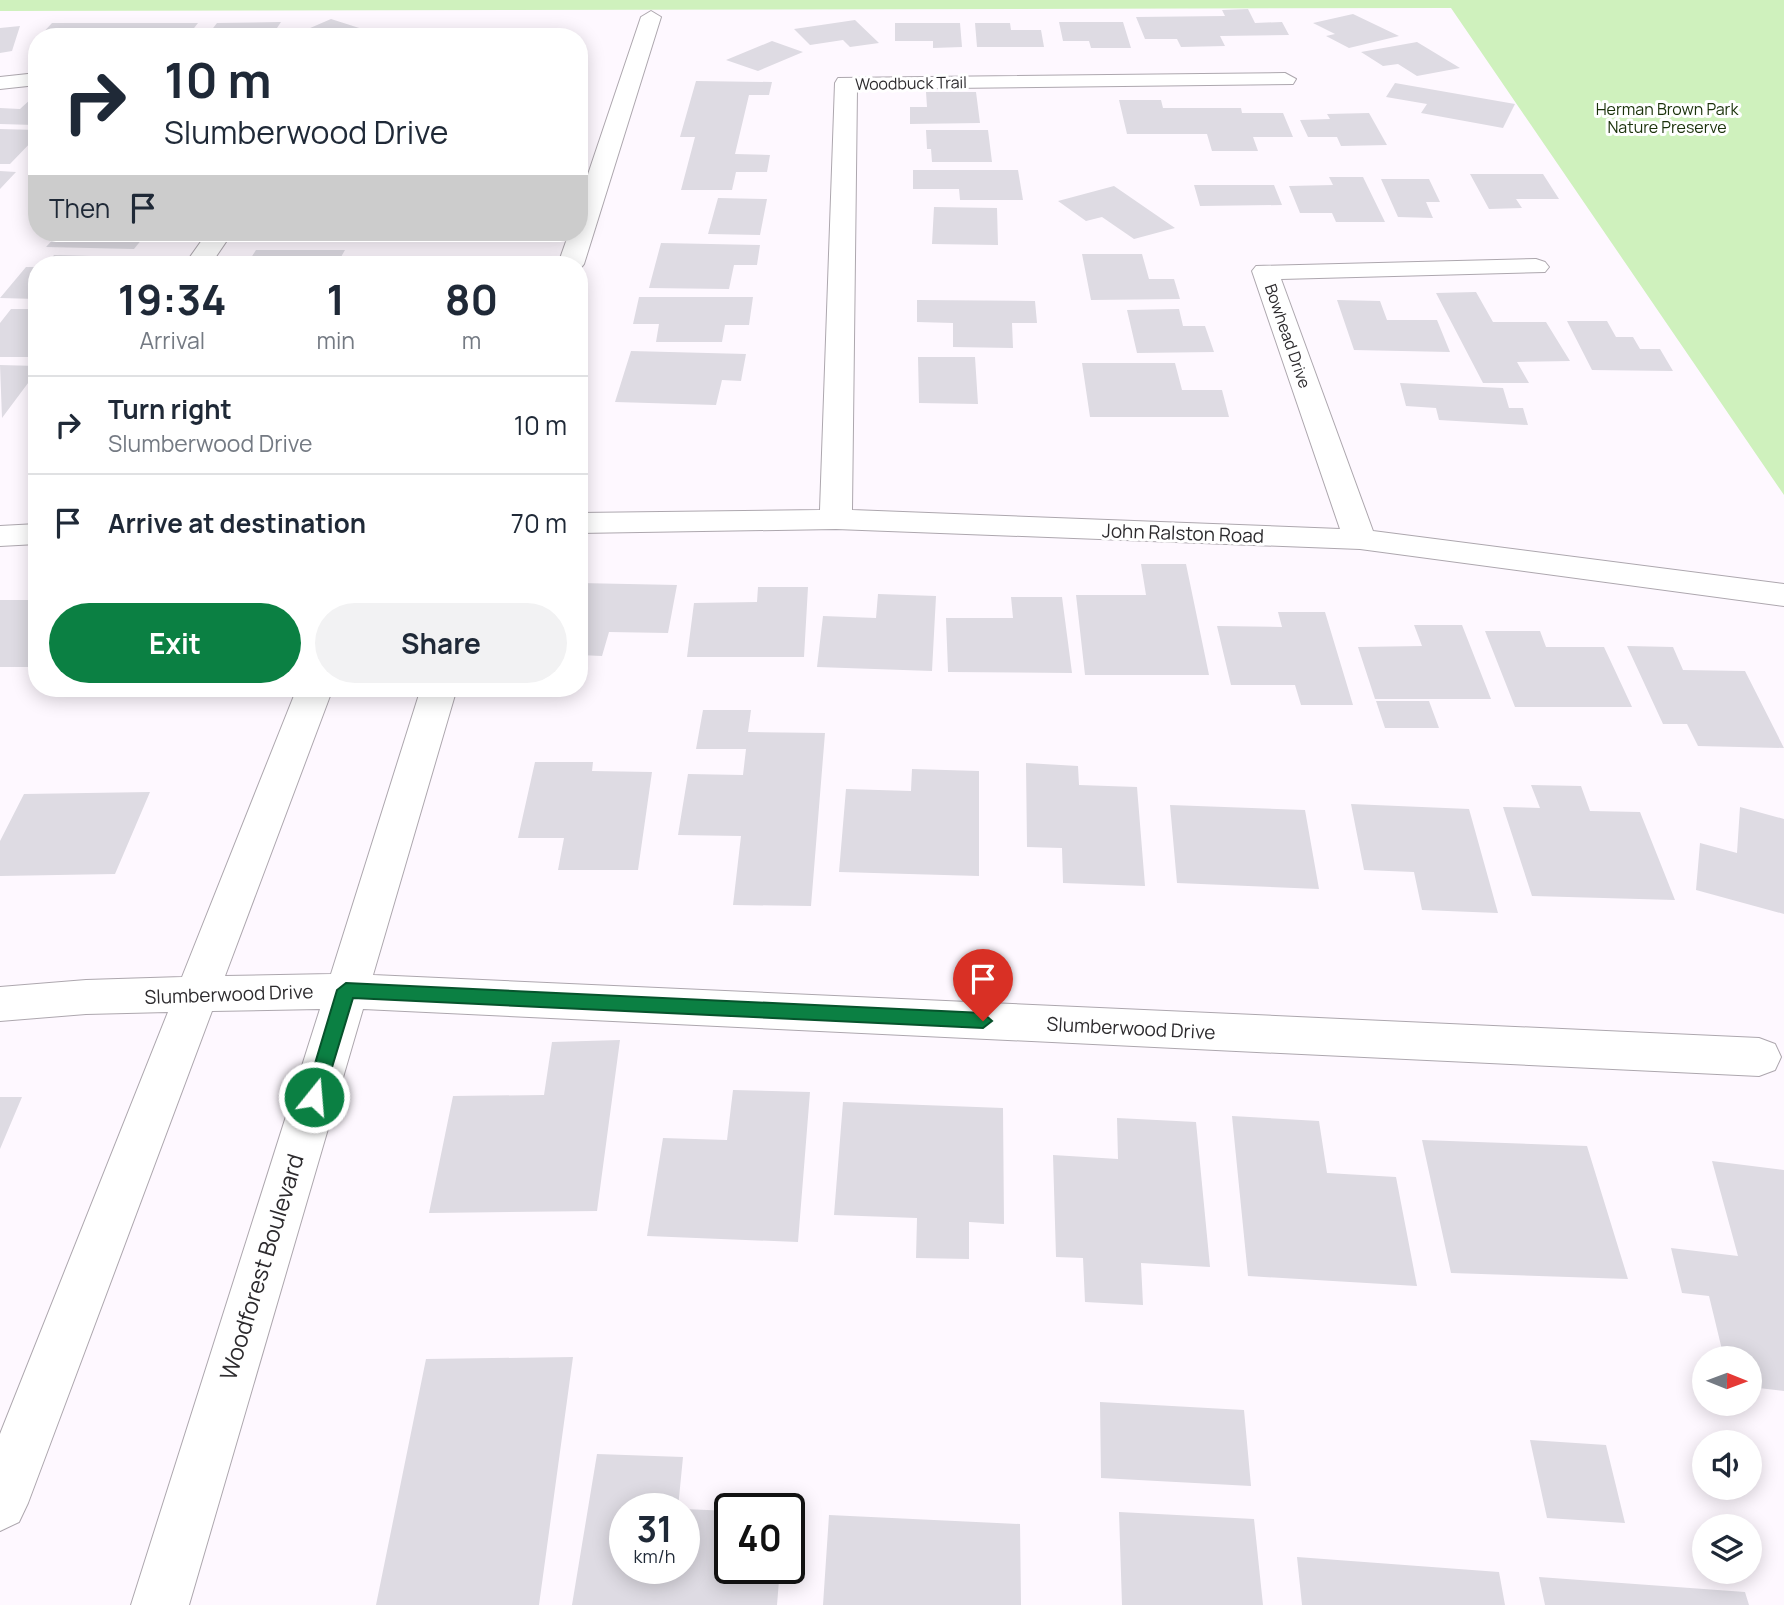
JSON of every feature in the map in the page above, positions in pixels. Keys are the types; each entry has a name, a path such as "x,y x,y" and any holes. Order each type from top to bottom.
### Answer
{"street":[{"path":"588,212 651,17"},
{"name":"Woodbuck Trail","path":"835,519 846,83 1285,79"},
{"path":"0,83 28,80"},
{"name":"Bowhead Drive","path":"1360,539 1265,271 1536,267"},
{"name":"John Ralston Road","path":"588,523 835,519 1360,539 1784,595"},
{"path":"0,1503 193,996 311,697"},
{"name":"Woodforest Boulevard","path":"160,1605 436,697"},
{"name":"Slumberwood Drive","path":"0,1004 86,997 346,990 1759,1058"}],"green space":[{"name":"Herman Brown Park Nature Preserve","path":"0,0 1784,0 1784,495 1451,8 0,11"}],"building":[{"path":"1248,9 1255,23 1282,22 1289,35 1220,36 1225,46 1181,47 1177,39 1145,39 1136,17 1225,16 1222,10"},
{"path":"1353,14 1399,36 1349,48 1326,36 1335,34 1313,23"},
{"path":"331,19 359,28 310,28"},
{"path":"855,20 879,43 850,47 843,40 810,45 794,29"},
{"path":"281,22 277,28 213,28 217,23"},
{"path":"1059,22 1123,22 1131,48 1091,48 1089,41 1063,41"},
{"path":"52,23 198,23 194,28 47,28"},
{"path":"895,23 960,23 962,47 933,48 933,41 895,41"},
{"path":"975,23 1010,23 1011,30 1041,30 1044,47 977,47"},
{"path":"20,26 12,51 0,53 0,28"},
{"path":"772,41 803,52 758,71 726,60"},
{"path":"1417,42 1460,68 1417,76 1398,64 1383,66 1361,52"},
{"path":"696,81 772,82 769,95 749,95 735,154 770,155 767,172 736,172 732,190 681,190 695,137 680,137"},
{"path":"1395,83 1515,104 1503,128 1421,113 1427,104 1386,97"},
{"path":"926,92 976,92 980,123 910,124 910,107 927,107"},
{"path":"1119,100 1161,100 1163,108 1241,108 1242,113 1283,113 1293,137 1253,137 1258,151 1212,151 1207,134 1127,134"},
{"path":"28,102 28,125 0,124 0,108 20,109"},
{"path":"1369,113 1387,145 1341,146 1337,137 1308,137 1300,120 1330,119 1327,114"},
{"path":"0,129 28,130 28,145 10,164 0,164"},
{"path":"926,130 988,130 992,162 932,162 931,149 927,149"},
{"path":"913,170 1018,170 1023,200 960,200 959,189 913,189"},
{"path":"0,171 16,172 0,189"},
{"path":"1470,174 1543,174 1559,199 1516,199 1522,208 1489,209"},
{"path":"1329,177 1363,177 1385,222 1336,222 1332,213 1300,213 1289,186 1333,185"},
{"path":"1381,179 1429,179 1440,202 1426,202 1433,218 1398,217"},
{"path":"1194,185 1274,185 1282,205 1200,206"},
{"path":"1114,186 1175,228 1134,239 1102,217 1086,221 1058,201"},
{"path":"718,198 767,199 760,235 708,234"},
{"path":"934,207 997,208 998,245 932,244"},
{"path":"51,242 140,242 134,249 46,247"},
{"path":"661,243 760,245 757,265 734,265 729,289 649,288"},
{"path":"256,250 345,250 342,256 252,256"},
{"path":"1082,254 1142,254 1149,279 1174,279 1180,299 1091,300"},
{"path":"26,267 28,267 28,299 0,298"},
{"path":"1476,292 1493,322 1546,322 1570,361 1517,362 1529,383 1483,383 1436,293"},
{"path":"639,297 753,297 749,325 725,325 722,342 656,342 659,324 633,324"},
{"path":"917,300 1035,301 1037,323 1012,323 1013,348 953,347 953,323 917,322"},
{"path":"1337,300 1380,301 1387,320 1437,320 1450,352 1354,350"},
{"path":"11,309 28,309 28,357 0,357 0,323"},
{"path":"1179,309 1183,326 1205,326 1214,352 1137,353 1127,310"},
{"path":"1567,321 1607,321 1616,337 1633,337 1640,349 1660,349 1673,371 1592,370"},
{"path":"631,351 746,354 741,381 722,380 716,405 615,402"},
{"path":"918,357 975,357 978,404 919,403"},
{"path":"1082,363 1175,363 1182,390 1222,390 1229,417 1090,417"},
{"path":"0,365 28,366 28,383 2,418"},
{"path":"1400,383 1503,388 1509,408 1523,408 1528,425 1439,420 1436,408 1406,406"},
{"path":"1141,564 1186,564 1209,675 1085,675 1076,595 1146,595"},
{"path":"588,583 677,585 668,633 609,632 602,656 588,655"},
{"path":"758,587 808,587 804,657 687,657 694,603 757,602"},
{"path":"878,594 936,596 932,671 817,667 823,616 876,618"},
{"path":"1011,597 1062,597 1072,673 948,672 946,618 1013,618"},
{"path":"0,600 28,600 28,667 0,667"},
{"path":"1278,612 1325,612 1353,705 1301,705 1295,685 1231,685 1217,626 1282,627"},
{"path":"1414,625 1462,625 1491,699 1375,699 1358,647 1422,646"},
{"path":"1485,631 1540,631 1546,647 1604,647 1632,707 1515,707"},
{"path":"1627,646 1673,647 1683,670 1745,671 1784,748 1698,746 1687,724 1663,724"},
{"path":"1376,701 1429,701 1439,728 1385,728"},
{"path":"703,710 751,710 748,732 825,733 811,906 733,905 741,836 678,835 688,774 743,775 746,749 696,749"},
{"path":"535,762 593,762 592,771 652,772 638,870 558,870 564,838 518,838"},
{"path":"1026,763 1078,766 1079,785 1137,787 1145,886 1063,883 1062,848 1027,847"},
{"path":"912,769 979,771 979,876 839,872 846,789 911,791"},
{"path":"1531,785 1581,786 1590,811 1640,812 1675,900 1532,896 1503,807 1540,808"},
{"path":"150,792 115,874 0,876 0,841 24,794"},
{"path":"1351,804 1469,809 1498,913 1422,910 1414,872 1364,870"},
{"path":"1170,805 1305,810 1319,889 1177,883"},
{"path":"1740,807 1784,819 1784,914 1696,890 1700,843 1737,853"},
{"path":"620,1040 597,1211 429,1213 453,1096 544,1095 552,1042"},
{"path":"733,1090 810,1092 798,1242 647,1236 663,1138 727,1140"},
{"path":"0,1097 22,1097 0,1149"},
{"path":"843,1102 1003,1108 1004,1224 969,1222 969,1259 916,1258 917,1218 834,1215"},
{"path":"1232,1116 1319,1121 1327,1173 1396,1177 1417,1286 1248,1276"},
{"path":"1117,1118 1196,1122 1210,1267 1141,1263 1143,1305 1085,1302 1083,1258 1056,1257 1053,1155 1118,1159"},
{"path":"1422,1140 1587,1146 1628,1279 1451,1273"},
{"path":"1712,1161 1784,1170 1784,1391 1762,1388 1762,1346 1721,1346 1709,1296 1682,1293 1671,1248 1738,1256"},
{"path":"573,1357 539,1605 376,1605 426,1359"},
{"path":"1100,1402 1244,1410 1251,1486 1101,1478"},
{"path":"1530,1440 1606,1445 1625,1523 1547,1518"},
{"path":"597,1454 683,1457 679,1493 609,1493 609,1584 700,1584 700,1510 714,1510 714,1584 779,1584 777,1605 572,1605"},
{"path":"1119,1512 1254,1519 1263,1605 1122,1605"},
{"path":"829,1515 1020,1524 1021,1605 823,1605"},
{"path":"1297,1557 1499,1572 1505,1605 1302,1605"},
{"path":"1539,1577 1745,1592 1749,1605 1545,1605"}],"route":[{"path":"314,1097 346,990 983,1021"}]}
